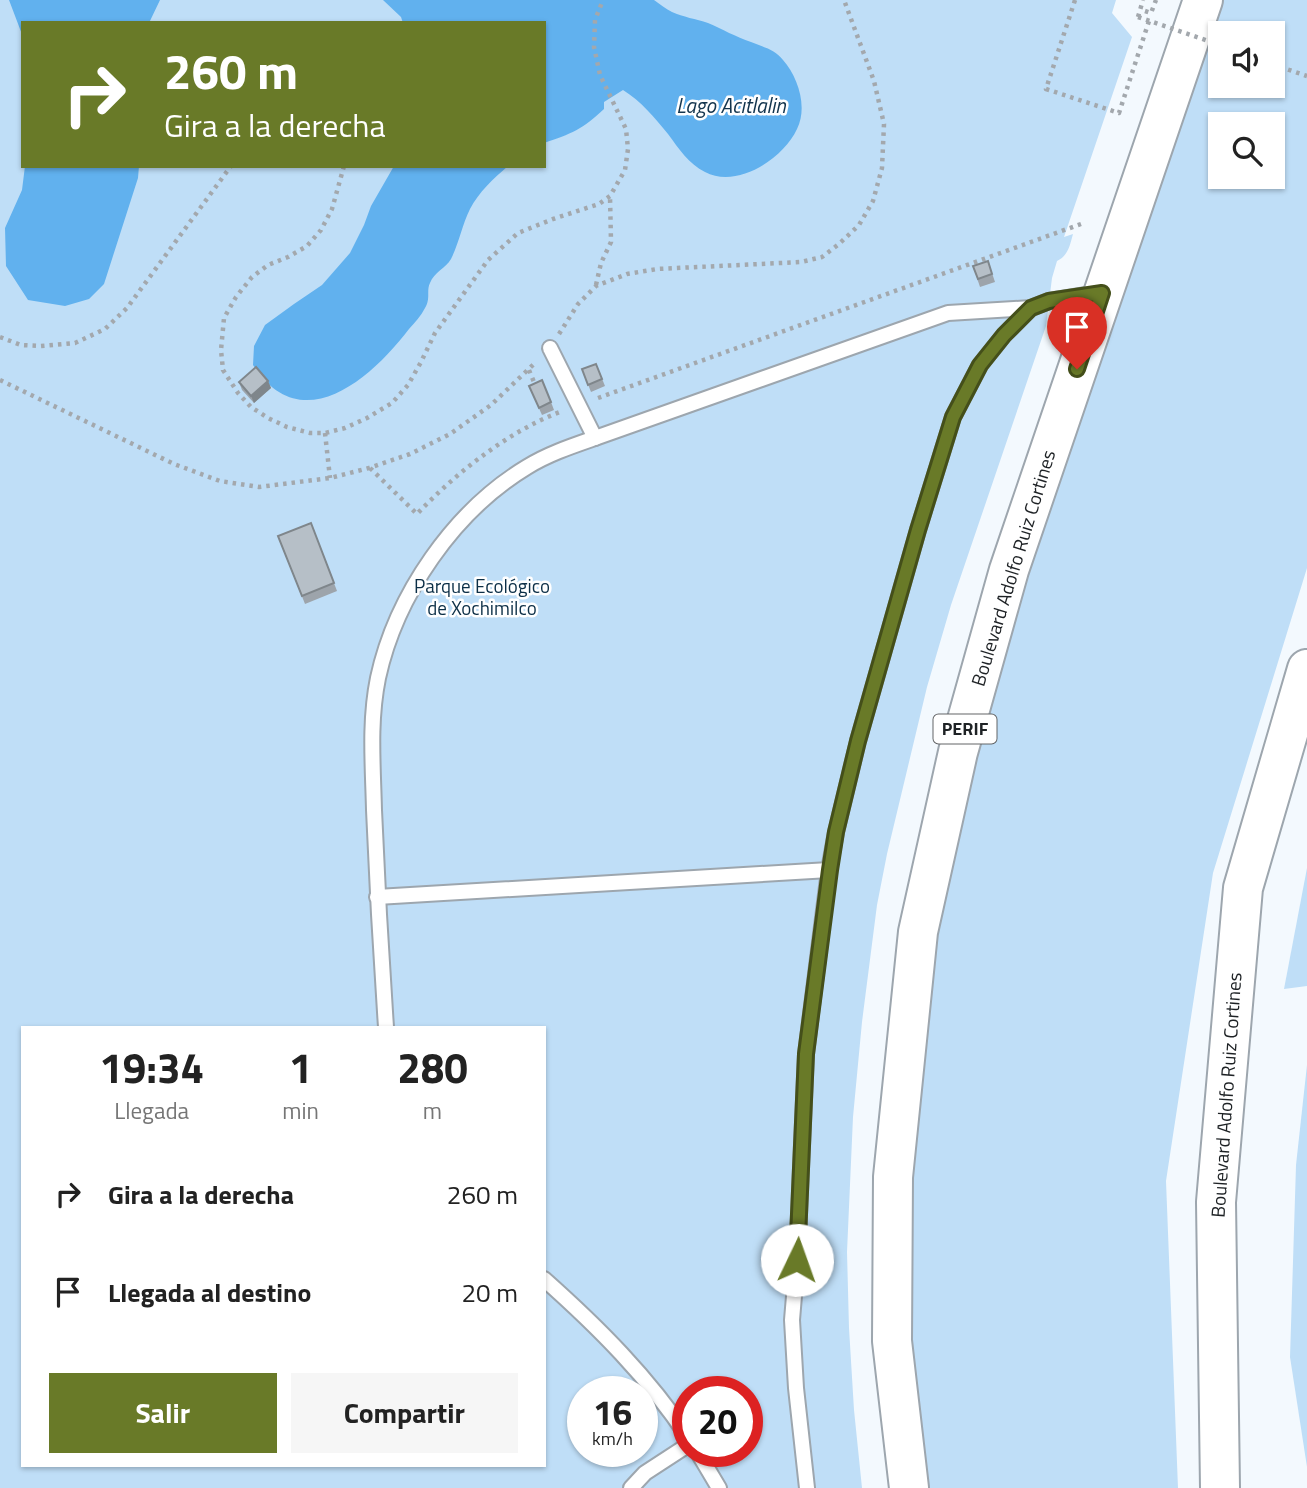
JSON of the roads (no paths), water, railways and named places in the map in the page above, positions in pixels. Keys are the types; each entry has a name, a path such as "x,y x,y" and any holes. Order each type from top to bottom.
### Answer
{"highway":[{"name":"Boulevard Adolfo Ruiz Cortines","path":"909,1488 892,1341 893,1177 918,932 958,752 1009,570 1203,0"},
{"name":"Boulevard Adolfo Ruiz Cortines","path":"1220,1488 1216,1202 1243,888 1307,669"}],"lane":[{"path":"386,1026 377,897 373,709 387,645 404,606 432,557 464,519 527,467 595,438 948,313 1031,308 1049,301 1102,293"},
{"path":"807,1488 792,1320 806,1054 836,832 858,741 953,417 980,365 1004,335 1031,308"},
{"path":"550,348 595,438"},
{"path":"377,897 830,870"},
{"path":"546,1281 628,1359 672,1415"},
{"path":"631,1488 645,1473 672,1455"},
{"path":"707,1467 719,1488"}],"water":[{"path":"9,0 160,0 150,21 21,21 21,32"},
{"name":"Lago Acitlalin","path":"383,0 654,0 672,12 708,23 780,56 793,75 800,93 800,120 797,129 781,151 758,168 731,177 705,172 694,165 647,110 623,90 604,102 604,109 583,126 546,142 546,21 402,21"},
{"path":"25,168 139,168 104,284 89,299 65,306 28,300 6,266 5,228 22,190"},
{"path":"393,168 506,168 474,203 451,259 430,283 428,301 423,311 393,348 356,382 335,394 313,400 292,398 272,387 253,365 254,346 265,325 322,285 350,253 371,206"}],"park label":[{"name":"Parque Ecológico de Xochimilco","path":"482,597"}]}
